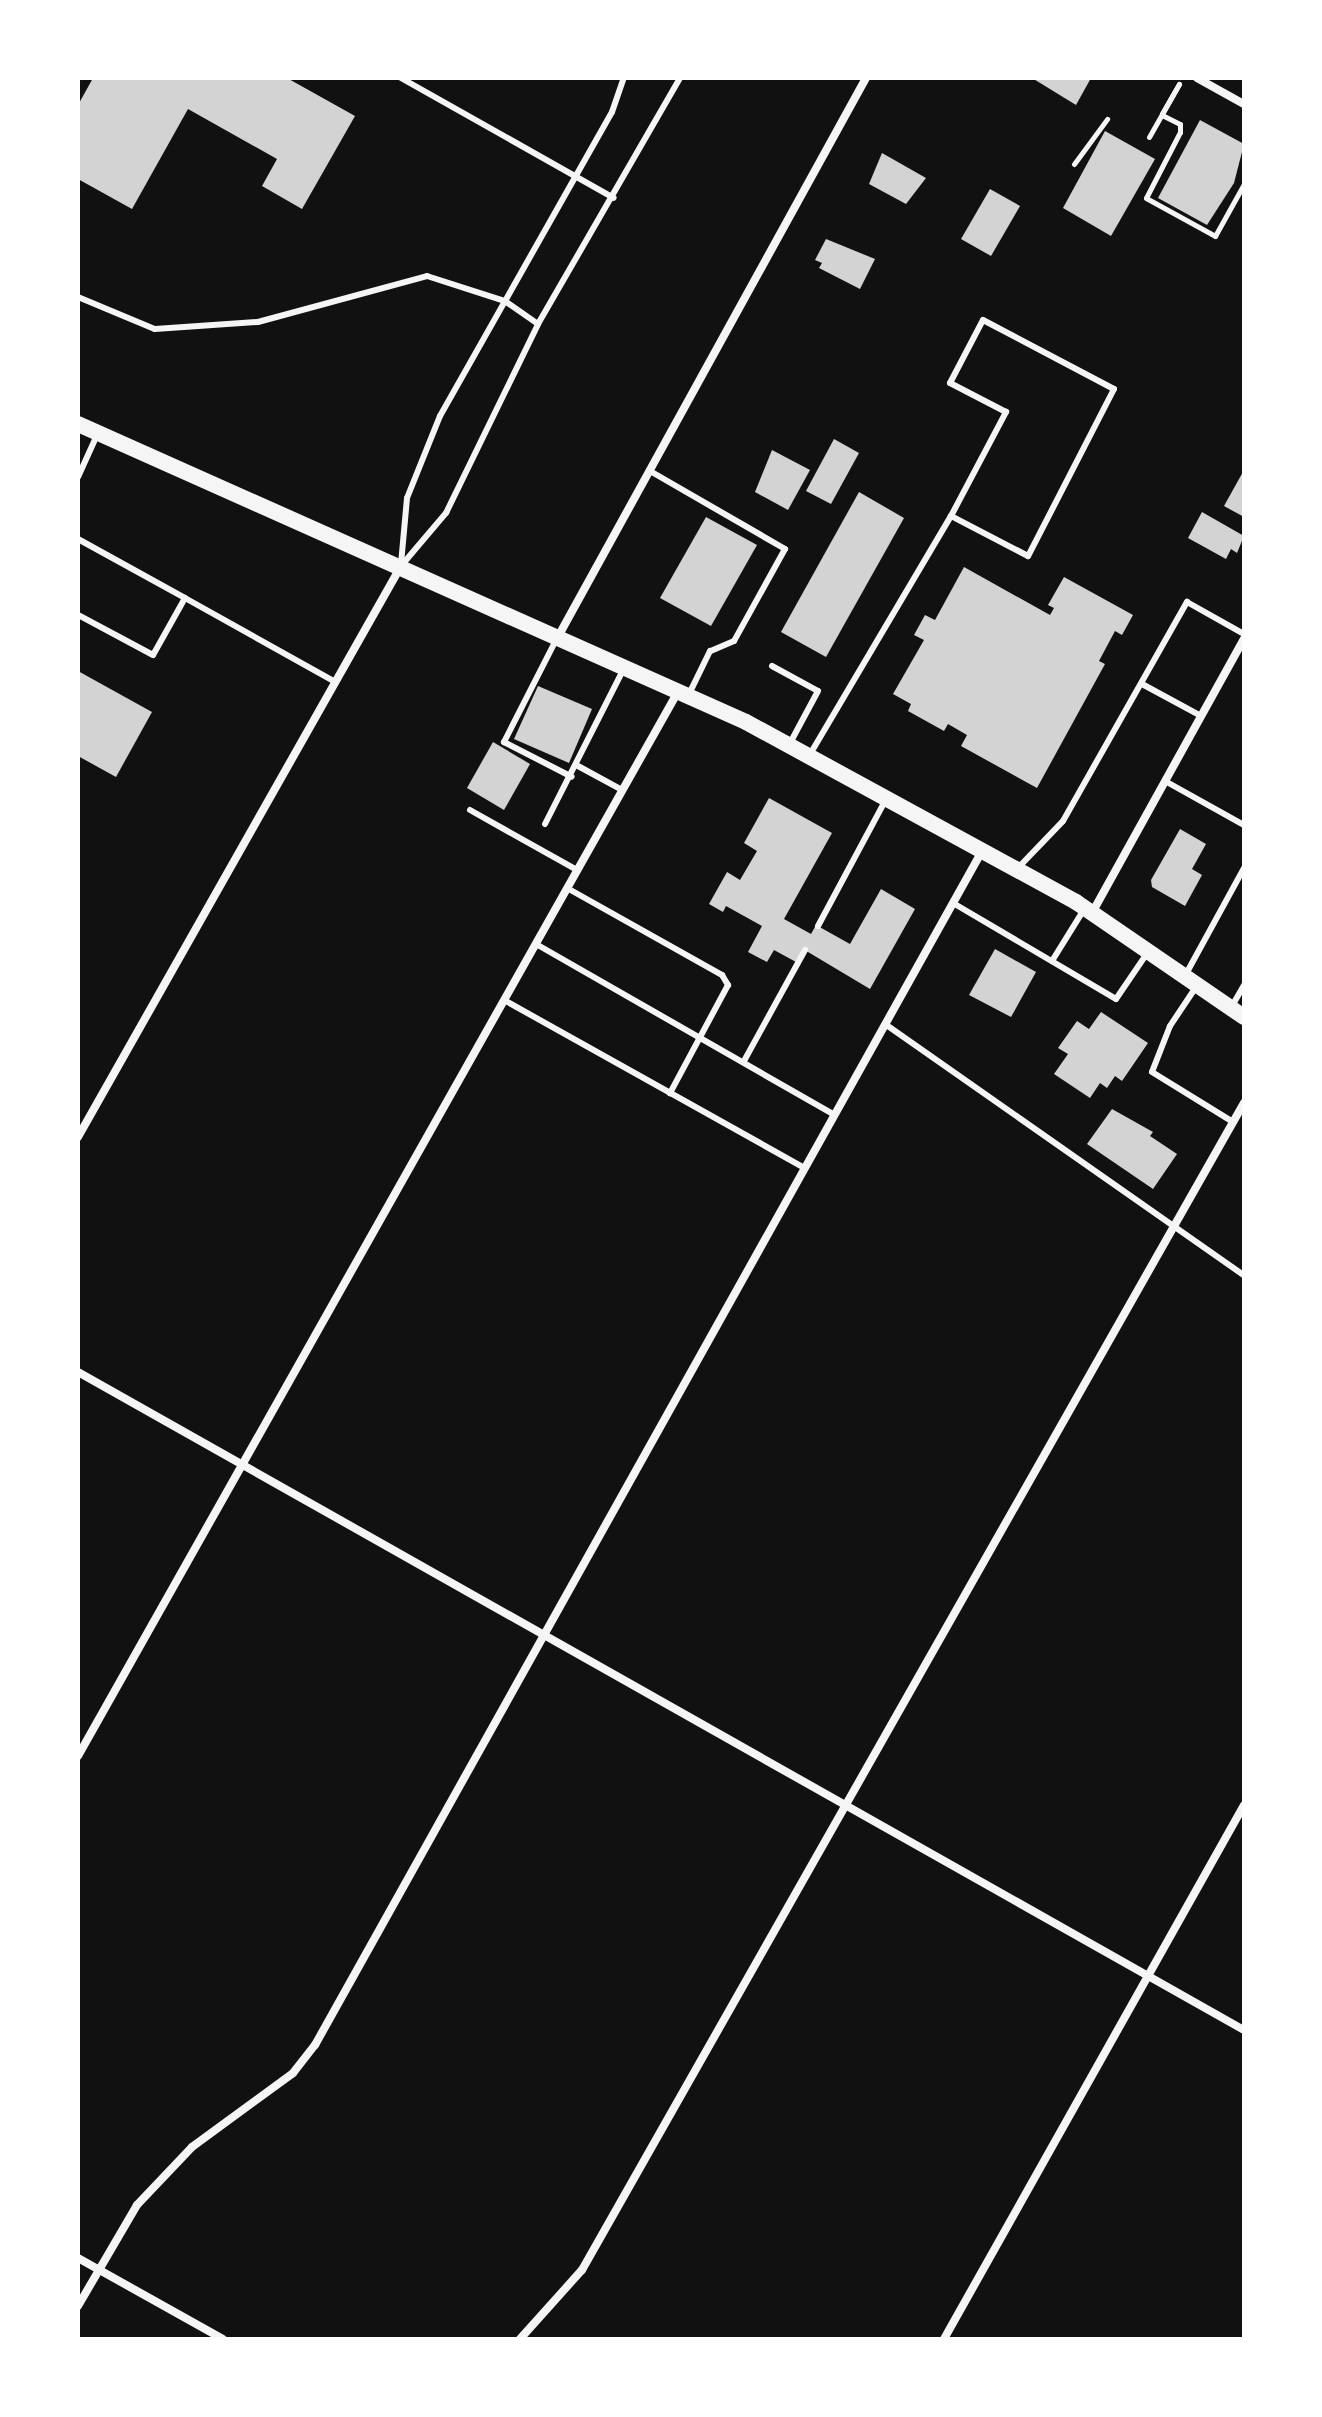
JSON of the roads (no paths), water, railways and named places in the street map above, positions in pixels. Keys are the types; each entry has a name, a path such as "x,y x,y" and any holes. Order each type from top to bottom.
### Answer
{"main road":[{"path":"78,424 684,691 888,795 1088,910 1237,1013"}],"street":[{"path":"559,635 866,78"},
{"path":"1197,78 1244,104"},
{"path":"78,1137 401,566"},
{"path":"1088,910 1165,781 1244,636"},
{"path":"78,1756 622,790 684,691"},
{"path":"78,2306 137,2205 192,2147 293,2073 315,2045 982,851"},
{"path":"520,2339 582,2270 1244,1103"},
{"path":"78,1372 1244,2030"},
{"path":"944,2339 1244,1805"},
{"path":"78,2258 223,2339"}],"lane":[{"path":"401,78 614,198"},
{"path":"401,566 407,498 440,416 612,112 624,78"},
{"path":"401,566 446,513 538,324 614,198 680,78"},
{"path":"78,297 155,329 258,322 427,276 505,301 538,324"},
{"path":"809,756 951,516 1006,412 950,383 983,320 1114,389 1028,556 951,516"},
{"path":"78,477 98,432"},
{"path":"650,471 785,549 734,641 710,651 684,691"},
{"path":"78,539 335,682"},
{"path":"78,615 153,655 185,598"},
{"path":"1017,869 1063,821 1187,602 1244,636"},
{"path":"559,635 504,742 572,777"},
{"path":"545,824 578,766 625,665"},
{"path":"772,666 818,691 789,745"},
{"path":"1142,684 1201,716"},
{"path":"578,766 622,790"},
{"path":"1165,781 1244,825"},
{"path":"818,926 888,795"},
{"path":"470,810 577,870"},
{"path":"1233,1122 1152,1072 1170,1026 1244,868"},
{"path":"567,888 722,975 728,985 670,1093"},
{"path":"953,903 1116,999 1148,952"},
{"path":"1052,961 1088,910"},
{"path":"536,944 835,1115"},
{"path":"744,1061 805,950"},
{"path":"1237,1013 1244,985"},
{"path":"504,1000 805,1168"},
{"path":"885,1024 1244,1275"}]}
